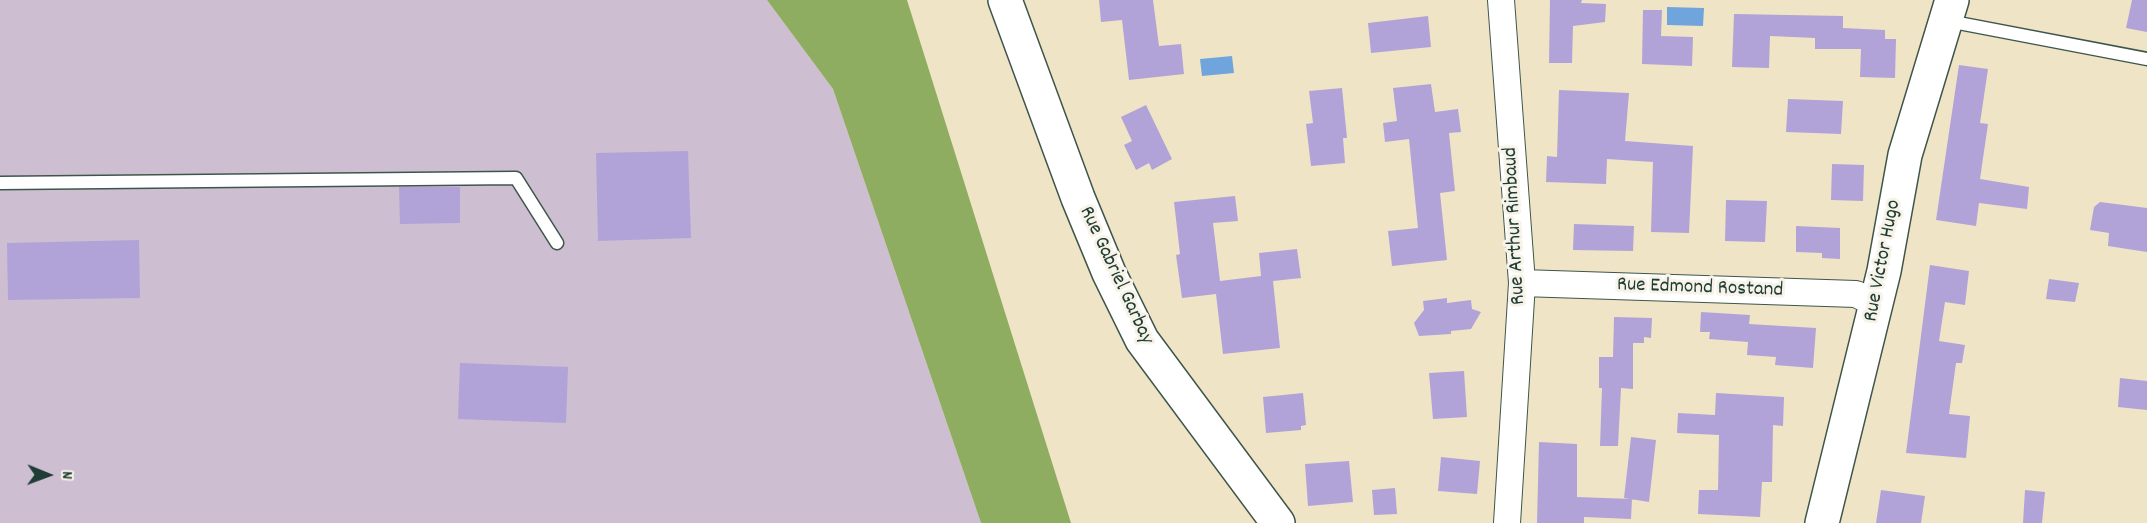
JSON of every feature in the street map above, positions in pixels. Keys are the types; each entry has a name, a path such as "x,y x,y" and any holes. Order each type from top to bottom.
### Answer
{"street":[{"name":"Rue Gabriel Garbay","path":"1005,0 1078,198 1109,273 1142,340 1278,523"},
{"name":"Rue Arthur Rimbaud","path":"1501,0 1522,283 1507,523"},
{"name":"Rue Victor Hugo","path":"1822,523 1876,304 1905,154 1948,10"},
{"name":"Rue Edmond Rostand","path":"1522,283 1856,294 1876,304"}],"lane":[{"path":"1948,10 2147,59"},
{"path":"0,183 516,178 557,243"}],"shaded area":[{"path":"0,0 767,0 833,89 981,523 0,523"}],"green space":[{"path":"767,0 907,0 1071,523 981,523 833,89"}],"water":[{"path":"1667,7 1704,8 1703,26 1667,25"},
{"path":"1232,56 1234,73 1202,76 1200,59"}],"building":[{"path":"1099,0 1153,0 1159,46 1181,44 1184,74 1129,80 1122,20 1101,22"},
{"path":"1550,0 1582,0 1581,3 1606,4 1605,22 1573,26 1572,63 1549,63"},
{"path":"2132,0 2147,0 2147,32 2126,28"},
{"path":"1643,10 1662,10 1661,36 1693,37 1692,66 1642,64"},
{"path":"1734,14 1843,16 1843,28 1885,30 1885,39 1896,39 1895,78 1860,77 1861,49 1815,49 1815,38 1770,36 1769,68 1732,67"},
{"path":"1428,16 1431,47 1371,53 1368,23"},
{"path":"1959,65 1988,69 1980,123 1988,124 1980,179 2029,187 2027,209 1979,203 1976,226 1936,220"},
{"path":"1431,84 1435,112 1458,109 1461,132 1449,133 1455,191 1440,193 1447,260 1392,266 1388,231 1418,228 1409,139 1385,142 1383,123 1397,121 1393,88"},
{"path":"1342,88 1347,138 1343,138 1345,163 1311,166 1306,124 1313,123 1309,91"},
{"path":"1559,90 1629,93 1625,141 1693,146 1689,233 1651,232 1653,162 1607,159 1606,184 1546,182 1547,156 1557,157"},
{"path":"1788,99 1843,101 1841,134 1786,132"},
{"path":"1146,105 1172,159 1152,170 1149,163 1136,170 1124,145 1132,141 1121,117"},
{"path":"688,151 691,238 598,241 596,153"},
{"path":"1832,164 1864,165 1863,201 1831,200"},
{"path":"399,187 460,187 460,223 400,224"},
{"path":"1235,196 1238,221 1213,223 1220,281 1261,276 1259,253 1297,249 1301,278 1273,281 1280,348 1223,354 1216,294 1182,298 1176,255 1180,254 1174,202"},
{"path":"1726,200 1767,201 1765,242 1725,241"},
{"path":"2100,202 2147,208 2147,252 2108,246 2109,233 2090,230 2094,207"},
{"path":"1574,224 1634,226 1633,251 1573,250"},
{"path":"1796,226 1840,228 1840,259 1822,258 1822,253 1796,252"},
{"path":"139,240 140,298 8,300 7,243"},
{"path":"1930,265 1969,271 1965,305 1945,302 1939,341 1965,345 1962,363 1956,363 1949,414 1970,416 1966,458 1906,453"},
{"path":"2049,279 2079,283 2075,302 2046,299"},
{"path":"1447,298 1447,303 1471,300 1472,309 1481,312 1471,329 1451,331 1451,334 1419,336 1414,323 1424,310 1423,301"},
{"path":"1701,312 1750,315 1749,324 1816,328 1813,368 1775,365 1776,357 1747,355 1748,342 1709,339 1710,332 1700,332"},
{"path":"1614,317 1652,318 1651,338 1644,337 1644,343 1633,343 1633,389 1621,388 1618,446 1600,446 1602,388 1599,388 1599,357 1613,357"},
{"path":"460,363 568,367 566,423 458,419"},
{"path":"1464,371 1467,417 1433,419 1429,373"},
{"path":"2120,378 2147,381 2147,410 2118,407"},
{"path":"1303,393 1306,425 1301,426 1301,430 1266,433 1263,397"},
{"path":"1716,393 1784,397 1783,426 1773,425 1772,482 1762,482 1760,517 1698,514 1699,490 1718,490 1719,435 1677,433 1678,413 1715,415"},
{"path":"1631,437 1656,440 1649,502 1624,498"},
{"path":"1539,442 1577,444 1577,497 1632,499 1631,519 1584,517 1584,523 1537,523"},
{"path":"1441,457 1480,461 1477,494 1438,491"},
{"path":"1349,461 1353,502 1308,506 1305,464"},
{"path":"1395,488 1397,514 1374,515 1372,490"},
{"path":"1881,490 1925,496 1921,523 1876,523"},
{"path":"2025,490 2045,492 2042,523 2023,523"}]}
